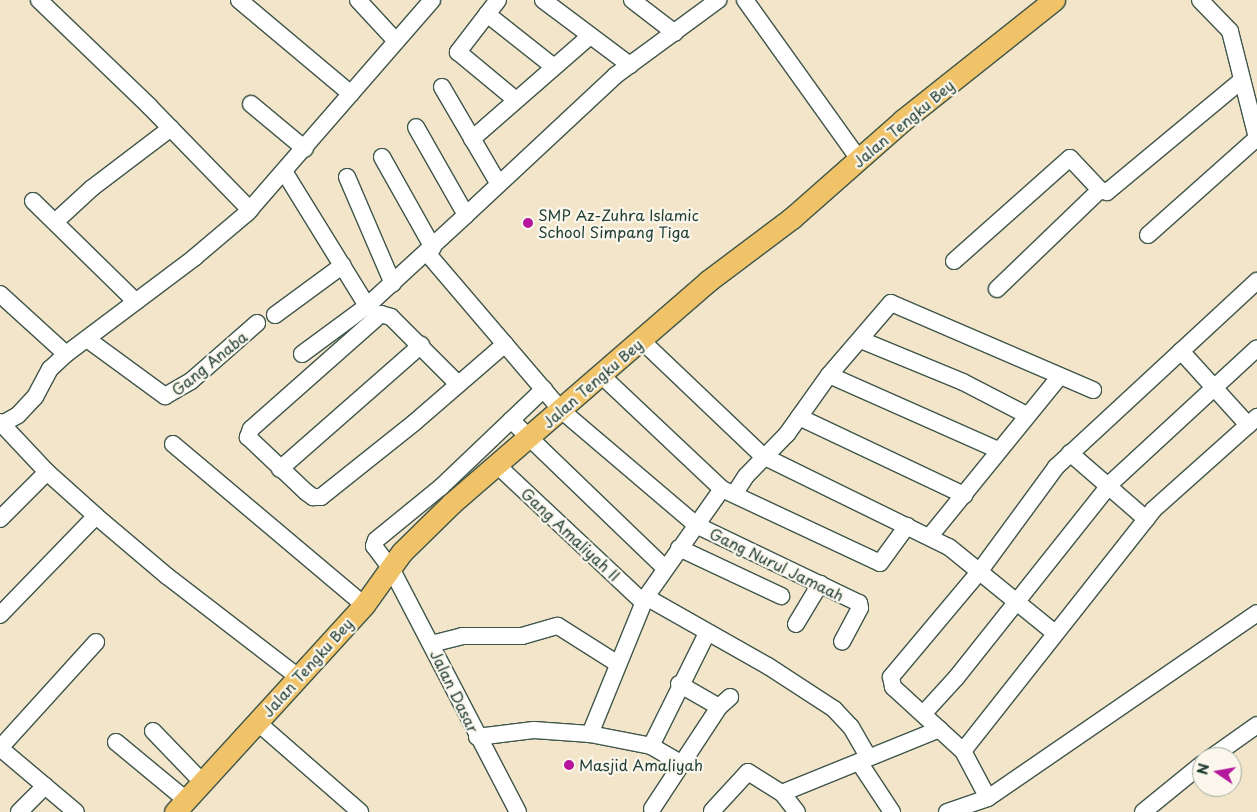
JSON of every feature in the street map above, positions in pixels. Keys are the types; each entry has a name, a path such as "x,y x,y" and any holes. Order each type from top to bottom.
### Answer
{"main road":[{"name":"Jalan Tengku Bey","path":"181,806 364,605 392,570 402,552 456,500 529,439 708,281 792,218 859,159 1054,0"}],"street":[{"path":"39,0 171,128 250,210"},
{"path":"239,0 351,94"},
{"path":"358,0 396,41"},
{"path":"298,677 167,576 96,516 47,472 1,423 18,415 35,397 50,369 66,354 224,235 250,210 305,149 432,0"},
{"path":"498,0 458,52 516,100"},
{"path":"542,0 630,65"},
{"path":"632,0 675,32"},
{"path":"302,354 367,306 393,284 498,183 630,65 716,0"},
{"path":"746,0 859,159"},
{"path":"1148,235 1257,138 1253,108 1242,80 1230,31 1200,0"},
{"path":"487,14 554,67"},
{"path":"472,139 590,36"},
{"path":"954,261 1070,158 1100,190 1107,192 1242,80"},
{"path":"442,87 498,183"},
{"path":"252,104 305,149"},
{"path":"416,127 466,215"},
{"path":"54,222 92,188 171,128"},
{"name":"Gang Nurul Jamaah","path":"382,157 430,250 505,344 562,410 696,525 859,603 860,608 842,642"},
{"path":"285,172 367,306"},
{"path":"347,178 393,284"},
{"path":"997,289 1100,190"},
{"path":"33,201 136,302"},
{"path":"275,314 343,265"},
{"path":"988,798 962,751 924,713 893,687 891,677 979,572 1056,467 1257,281"},
{"path":"0,294 66,354"},
{"path":"590,734 646,597 664,567 696,525 787,434 829,375 893,303 1059,377 1093,390"},
{"path":"458,384 421,345 387,314 377,316 251,429 249,440 312,497 321,497 458,384 505,344"},
{"name":"Gang Anaba","path":"87,338 165,396 190,381 257,323"},
{"path":"641,340 763,456 930,536 949,547 1055,633"},
{"path":"861,340 963,382 1027,415"},
{"path":"280,469 421,345"},
{"path":"924,713 1017,602 1108,487 1257,348"},
{"path":"962,751 1146,519 1192,473 1253,421 1214,388 1181,350"},
{"path":"601,375 728,491 808,531 880,563 907,526"},
{"path":"829,375 998,450"},
{"path":"930,536 1059,377"},
{"name":"Jalan Dasar","path":"518,812 477,737 392,570 375,549 376,540 441,487 544,389"},
{"path":"799,417 964,495"},
{"path":"511,420 664,567"},
{"path":"173,444 364,605"},
{"path":"1070,453 1146,519"},
{"name":"Gang Amaliyah II","path":"497,465 641,600 646,597"},
{"path":"1,516 47,472"},
{"path":"0,615 96,516"},
{"path":"679,548 781,596"},
{"path":"796,624 820,584"},
{"path":"646,597 706,633 768,666 834,709 851,727 864,759 892,812"},
{"path":"947,812 988,798 1257,613"},
{"path":"431,644 462,636 522,636 558,626 618,664"},
{"path":"652,746 679,684 706,633"},
{"path":"76,812 0,748 96,642"},
{"path":"652,808 680,763 724,702 679,684"},
{"path":"257,722 360,812"},
{"path":"1226,747 1257,725"},
{"path":"782,793 940,729"},
{"path":"477,737 534,730 590,734 652,746 680,763"},
{"path":"153,731 202,782"},
{"path":"116,742 181,806"},
{"path":"712,811 744,772 756,775 782,793 797,812"},
{"path":"1143,812 1192,772"},
{"path":"20,812 45,786"}],"place":[{"name":"SMP Az-Zuhra Islamic School Simpang Tiga","path":"528,223"},
{"name":"Masjid Amaliyah","path":"569,765"}]}
